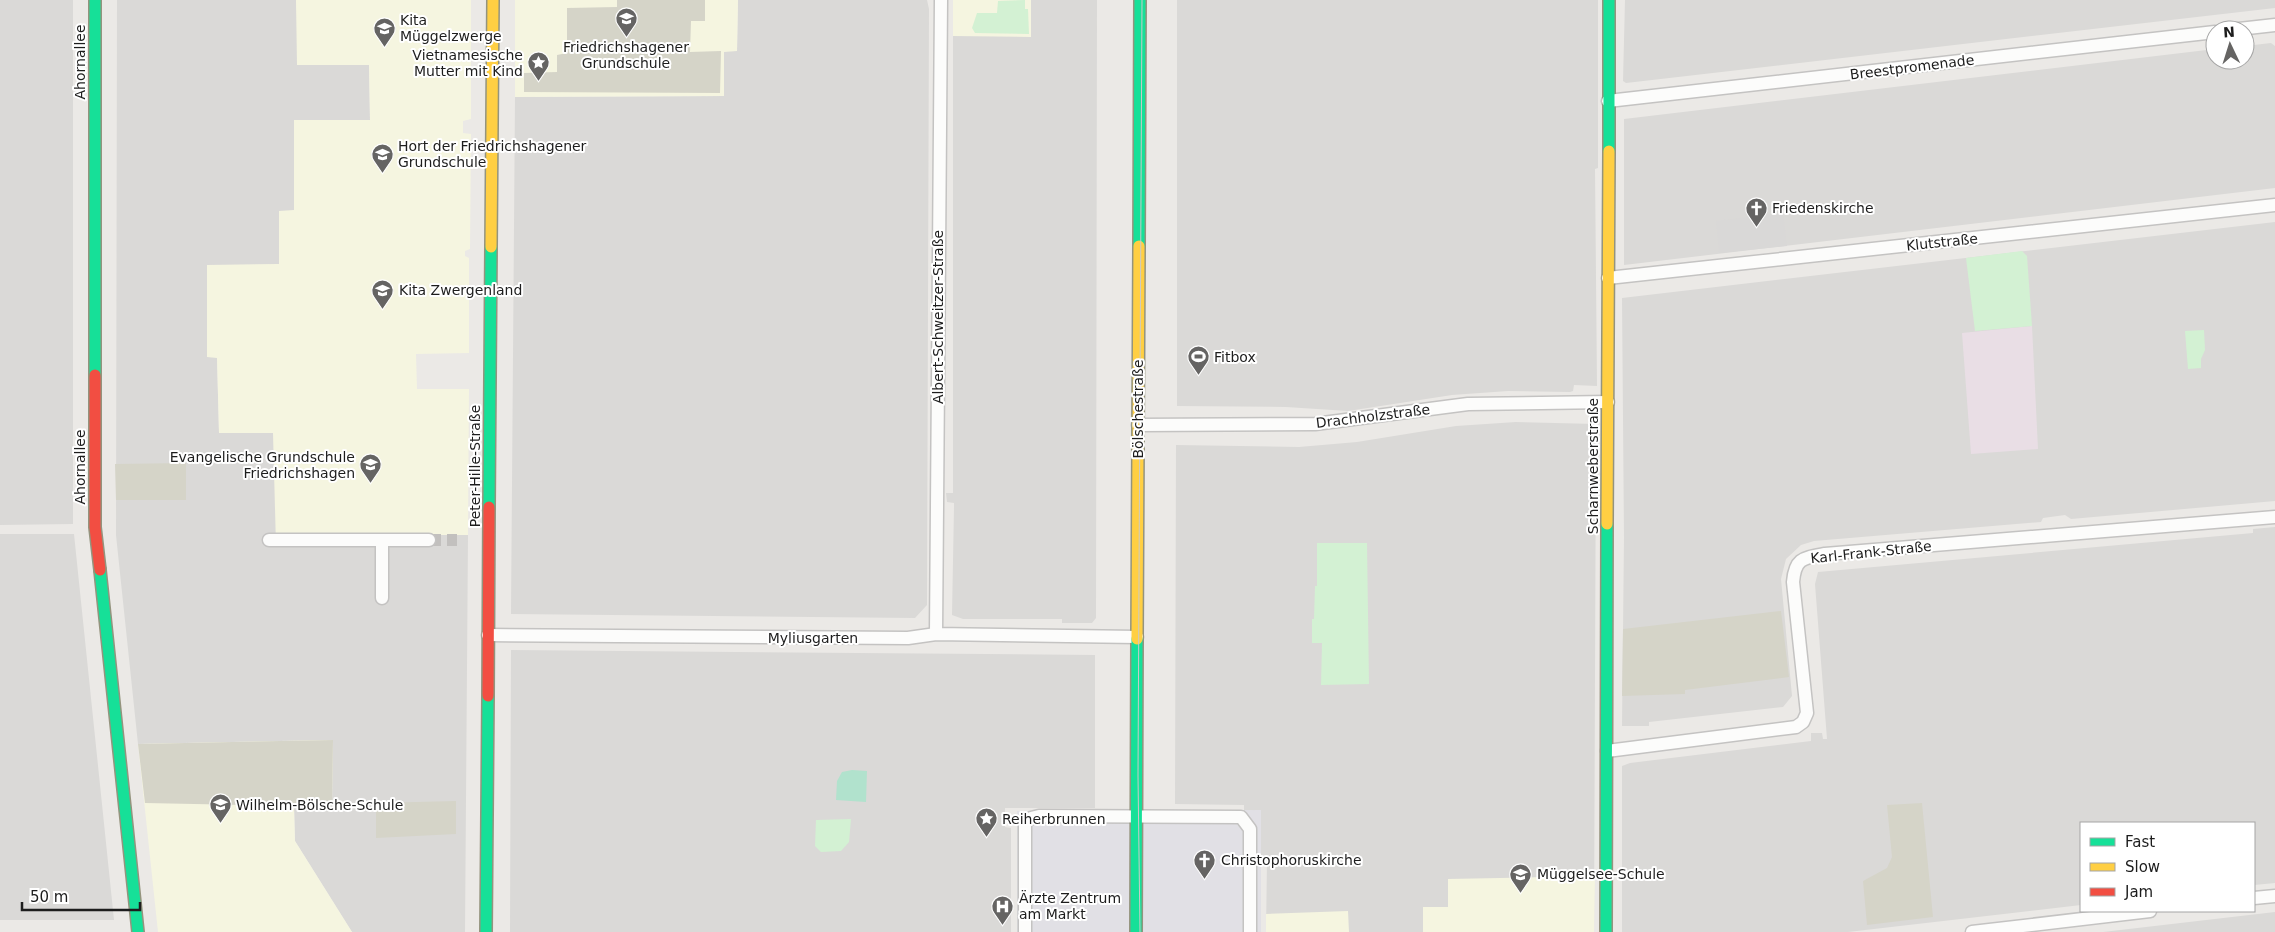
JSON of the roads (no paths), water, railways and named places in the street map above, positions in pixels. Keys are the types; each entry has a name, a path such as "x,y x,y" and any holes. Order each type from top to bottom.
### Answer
{"street":[{"name":"Ahornallee","path":"95,0 95,527 138,932"},
{"name":"Peter-Hille-Straße","path":"486,932 493,0"},
{"name":"Albert-Schweitzer-Straße","path":"936,634 941,0"},
{"name":"Bölschestraße","path":"1136,932 1140,0"},
{"name":"Scharnweberstraße","path":"1606,932 1609,0"},
{"path":"2255,27 2275,25"},
{"name":"Breestpromenade","path":"1608,102 2205,33"},
{"name":"Klutstraße","path":"1608,278 2275,205"},
{"name":"Drachholzstraße","path":"1138,425 1315,424 1364,419 1444,406 1497,402 1608,402"},
{"name":"Karl-Frank-Straße","path":"1607,751 1796,727 1803,722 1807,713 1793,582 1794,567 1801,560 1808,557 1825,554 2275,516"},
{"path":"269,540 429,540"},
{"path":"382,540 382,598"},
{"name":"Myliusgarten","path":"488,635 908,638 936,634 1137,637"},
{"path":"1025,932 1025,823 1031,818 1039,816 1241,817 1250,829 1250,932"},
{"path":"2255,898 2275,896"},
{"path":"1972,932 2142,912"}],"tunnel":[{"path":"429,540 457,540"}],"tram line":[{"path":"1140,932 1138,776 1142,0"}],"place":[{"name":"Friedrichshagener Grundschule","path":"626,38"},
{"name":"Kita Müggelzwerge","path":"384,47"},
{"name":"Vietnamesische Mutter mit Kind","path":"539,82"},
{"name":"Hort der Friedrichshagener Grundschule","path":"382,173"},
{"name":"Friedenskirche","path":"1756,227"},
{"name":"Kita Zwergenland","path":"383,309"},
{"name":"Fitbox","path":"1198,376"},
{"name":"Evangelische Grundschule Friedrichshagen","path":"371,484"},
{"name":"Wilhelm-Bölsche-Schule","path":"220,824"},
{"name":"Reiherbrunnen","path":"986,838"},
{"name":"Christophoruskirche","path":"1205,879"},
{"name":"Müggelsee-Schule","path":"1521,893"},
{"name":"Ärzte Zentrum am Markt","path":"1003,925"}]}
